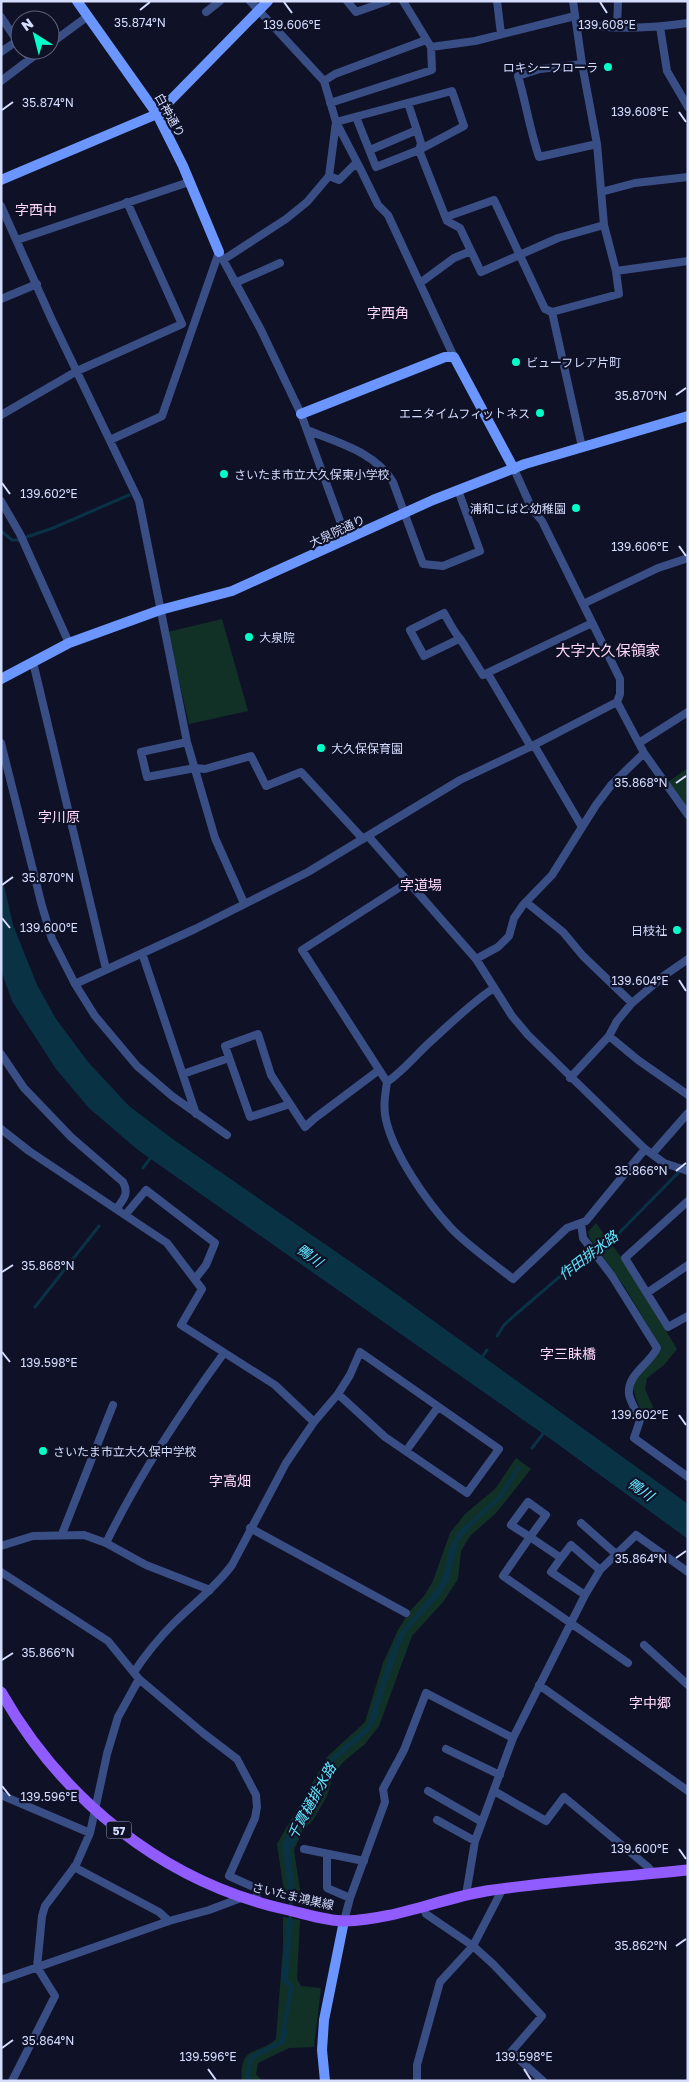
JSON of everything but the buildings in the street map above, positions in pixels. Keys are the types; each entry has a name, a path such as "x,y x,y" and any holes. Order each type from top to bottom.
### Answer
{"main road":[{"name":"さいたま鴻巣線","path":"1,1692 24,1730 43,1755 66,1782 95,1810 154,1855 175,1867 241,1898 254,1902 344,1921 392,1914 466,1896 502,1890 688,1870"}],"street":[{"name":"白神通り","path":"77,1 157,114 221,256"},
{"path":"206,12 220,1"},
{"path":"75,984 195,929 308,872 460,780 532,746 616,702 620,694 620,679 542,521 532,509 514,469 454,357 388,215 378,205 336,122 324,82 250,1"},
{"path":"1,180 157,114 268,1"},
{"path":"347,1 356,12 387,1"},
{"path":"330,103 432,70 431,47 403,1"},
{"path":"497,1 501,34"},
{"path":"446,217 494,200 545,309 552,312 619,294 616,271 604,225 596,144 582,64 574,1"},
{"path":"617,27 618,1"},
{"path":"60,37 88,16"},
{"path":"1,17 10,30"},
{"path":"431,47 475,41 576,19 596,27 660,27 688,23"},
{"path":"660,27 667,71 688,107"},
{"path":"324,82 335,74 426,40"},
{"path":"1,81 29,60"},
{"path":"582,64 540,69 518,76 530,120 530,132 539,157 596,144"},
{"path":"336,122 452,91 464,126 419,150 376,167 356,117"},
{"path":"408,103 421,143 419,150 446,217 448,221 460,228 481,272 558,238 604,225"},
{"path":"110,440 162,416 221,256 286,219 307,202 329,176 336,122"},
{"path":"370,150 417,130"},
{"path":"329,176 339,180 354,165 360,168"},
{"path":"601,192 635,183 688,177"},
{"path":"18,240 189,182"},
{"path":"1,415 77,371 182,324 128,202"},
{"path":"1,206 138,501 187,742 215,838 244,903"},
{"path":"420,283 454,258 471,251"},
{"path":"221,256 261,330 302,414 348,540"},
{"path":"616,271 688,261"},
{"path":"235,283 280,263"},
{"path":"1,299 37,284"},
{"path":"552,312 582,447"},
{"path":"302,414 445,357 454,357"},
{"name":"大泉院通り","path":"1,679 69,643 160,610 232,591 458,490 582,447 688,416"},
{"path":"307,430 360,452 381,465 393,482 423,564 443,566 480,551 458,490"},
{"path":"1,501 20,534 69,643"},
{"path":"583,604 644,575 688,558"},
{"path":"459,638 424,656 410,630 444,613 483,675 592,622"},
{"path":"33,662 106,969"},
{"path":"488,674 582,827"},
{"path":"616,702 644,752 688,815"},
{"path":"640,743 688,712"},
{"path":"187,742 142,752 147,777 195,768 205,769 251,756 266,786 302,772 408,882 476,959 512,1016 528,1035 570,1078 648,1151 664,1162 688,1171"},
{"path":"1,743 52,939 75,984 100,1022 137,1066 172,1096 227,1136"},
{"path":"476,959 498,947 509,936 514,918 526,902 552,875 612,784 644,752"},
{"path":"408,882 302,950 387,1082 385,1098 386,1119 394,1144 402,1160 451,1228 513,1279 567,1228 586,1221 648,1151 688,1113"},
{"path":"526,902 563,932 583,956 632,1003"},
{"path":"142,953 196,1114"},
{"path":"570,1078 609,1036 617,1021 632,1003 665,975 688,959"},
{"path":"387,1082 399,1074 429,1043 482,996 494,988"},
{"path":"290,1104 250,1116 225,1046 258,1034 271,1076 290,1104 305,1127 379,1070"},
{"path":"609,1036 638,1060 688,1095"},
{"path":"1,1054 24,1088 71,1138 123,1182 127,1192 117,1208"},
{"path":"183,1074 229,1058"},
{"path":"1,1129 29,1151 167,1243 202,1288 181,1325 275,1385 314,1422"},
{"path":"126,1214 146,1190 215,1243 206,1265 195,1279"},
{"path":"688,1201 625,1258 668,1327 688,1316"},
{"path":"580,1223 583,1238 612,1276 657,1348 653,1358 633,1377 630,1387 629,1395 640,1420 634,1438 688,1477"},
{"path":"647,1293 688,1266"},
{"path":"134,1672 150,1649 173,1624 223,1577 232,1565 250,1528 286,1464 314,1422 338,1394 350,1375 360,1352 499,1449 467,1493 385,1437 338,1394"},
{"path":"106,1543 126,1502 173,1424 224,1353"},
{"path":"62,1534 113,1405"},
{"path":"406,1452 438,1407"},
{"path":"561,1558 530,1537 511,1525 528,1502 546,1515 530,1537 503,1576 628,1663"},
{"path":"581,1523 616,1554"},
{"path":"250,1528 406,1613"},
{"path":"1,1546 33,1536 84,1535 106,1543 146,1566 210,1590"},
{"path":"466,1896 475,1841 513,1738 570,1622 600,1570 636,1535 688,1572"},
{"path":"584,1595 551,1572 571,1546 600,1570"},
{"path":"1,1572 108,1641 139,1679 203,1734 237,1759 256,1794 256,1818 229,1876 258,1889 254,1902"},
{"path":"644,1645 688,1685"},
{"path":"12,2081 55,1996 37,1968 42,1916 45,1906 74,1867 90,1833 107,1754 118,1717 139,1679"},
{"path":"540,1685 688,1791"},
{"path":"325,2081 322,2050 324,2020 344,1921 350,1898 385,1802 383,1789 404,1750 426,1693 513,1738"},
{"path":"446,1749 500,1775"},
{"path":"428,1791 482,1822"},
{"path":"494,1791 546,1820 564,1797 654,1874"},
{"path":"1,1795 90,1833"},
{"path":"437,1820 475,1841"},
{"path":"304,1849 364,1861"},
{"path":"328,1854 327,1888 350,1898"},
{"path":"74,1867 158,1912 169,1921"},
{"path":"417,2081 417,2064 440,1982 473,1946 502,1890"},
{"path":"1,1980 169,1921 210,1910 241,1898"},
{"path":"423,1906 426,1914 473,1946 493,1964 542,2016 512,2052 543,2081"}],"green space":[{"path":"222,619 248,711 189,724 168,632"},
{"path":"688,768 688,809 668,782"},
{"path":"596,1223 621,1257 677,1349 664,1365 647,1378 645,1389 656,1414 645,1421 635,1395 634,1385 636,1379 658,1352 660,1346 624,1286 590,1239 588,1232"},
{"path":"516,1458 531,1469 496,1513 470,1536 461,1551 458,1579 443,1602 412,1636 379,1726 365,1744 343,1762 333,1775 327,1796 313,1820 303,1830 294,1850 302,1903 285,1899 277,1844 328,1756 365,1722 383,1663 398,1630 433,1581 450,1533 465,1514 495,1489"},
{"path":"283,1917 300,1920 297,1979 301,1986 321,1988 314,2047 289,2048 258,2063 256,2074 262,2081 242,2081 242,2069 247,2056 276,2039 283,1947"}],"water":[{"name":"鴨川","path":"1,872 13,925 37,985 56,1019 88,1062 129,1106 174,1140 374,1278 688,1504 688,1539 552,1440 138,1150 89,1108 56,1069 12,1001 1,970"},
{"path":"518,1465 521,1467 502,1498 473,1524 458,1542 449,1580 440,1595 407,1631 392,1661 377,1716 370,1730 331,1764 321,1795 312,1813 302,1825 293,1847 290,1849 296,1901 289,1900 282,1844 328,1760 367,1726 388,1660 399,1634 438,1587 445,1570 449,1549 459,1531 498,1496"},
{"path":"287,1919 293,1920 288,1979 294,1986 283,2044 253,2059 250,2075 254,2081 247,2081 245,2077 249,2056 280,2040 289,1987 281,1981"}],"waterway":[{"path":"1,531 12,540 18,540 53,528 129,495"},
{"path":"143,1168 152,1156"},
{"name":"作田排水路","path":"497,1336 504,1325 586,1254 619,1233 678,1173"},
{"path":"35,1307 99,1226"},
{"name":"作田排水路","path":"480,1360 487,1350"},
{"name":"千貫樋排水路","path":"532,1448 546,1430"},
{"name":"千貫樋排水路","path":"386,1680 396,1652"},
{"name":"千貫樋排水路","path":"290,1923 291,1897"},
{"name":"千貫樋排水路","path":"282,2043 286,2031"}],"place":[{"name":"ロキシーフローラ","path":"608,67"},
{"name":"ビューフレア片町","path":"516,362"},
{"name":"エニタイムフィットネス","path":"540,413"},
{"name":"さいたま市立大久保東小学校","path":"224,474"},
{"name":"浦和こばと幼稚園","path":"576,508"},
{"name":"大泉院","path":"249,637"},
{"name":"大久保保育園","path":"321,748"},
{"name":"日枝社","path":"677,930"},
{"name":"さいたま市立大久保中学校","path":"43,1451"}],"district":[{"name":"字西中","path":"36,209"},
{"name":"字西角","path":"388,312"},
{"name":"大字大久保領家","path":"608,650"},
{"name":"字川原","path":"59,816"},
{"name":"字道場","path":"421,884"},
{"name":"字三眛橋","path":"568,1353"},
{"name":"字高畑","path":"230,1480"},
{"name":"字中郷","path":"650,1702"}]}
